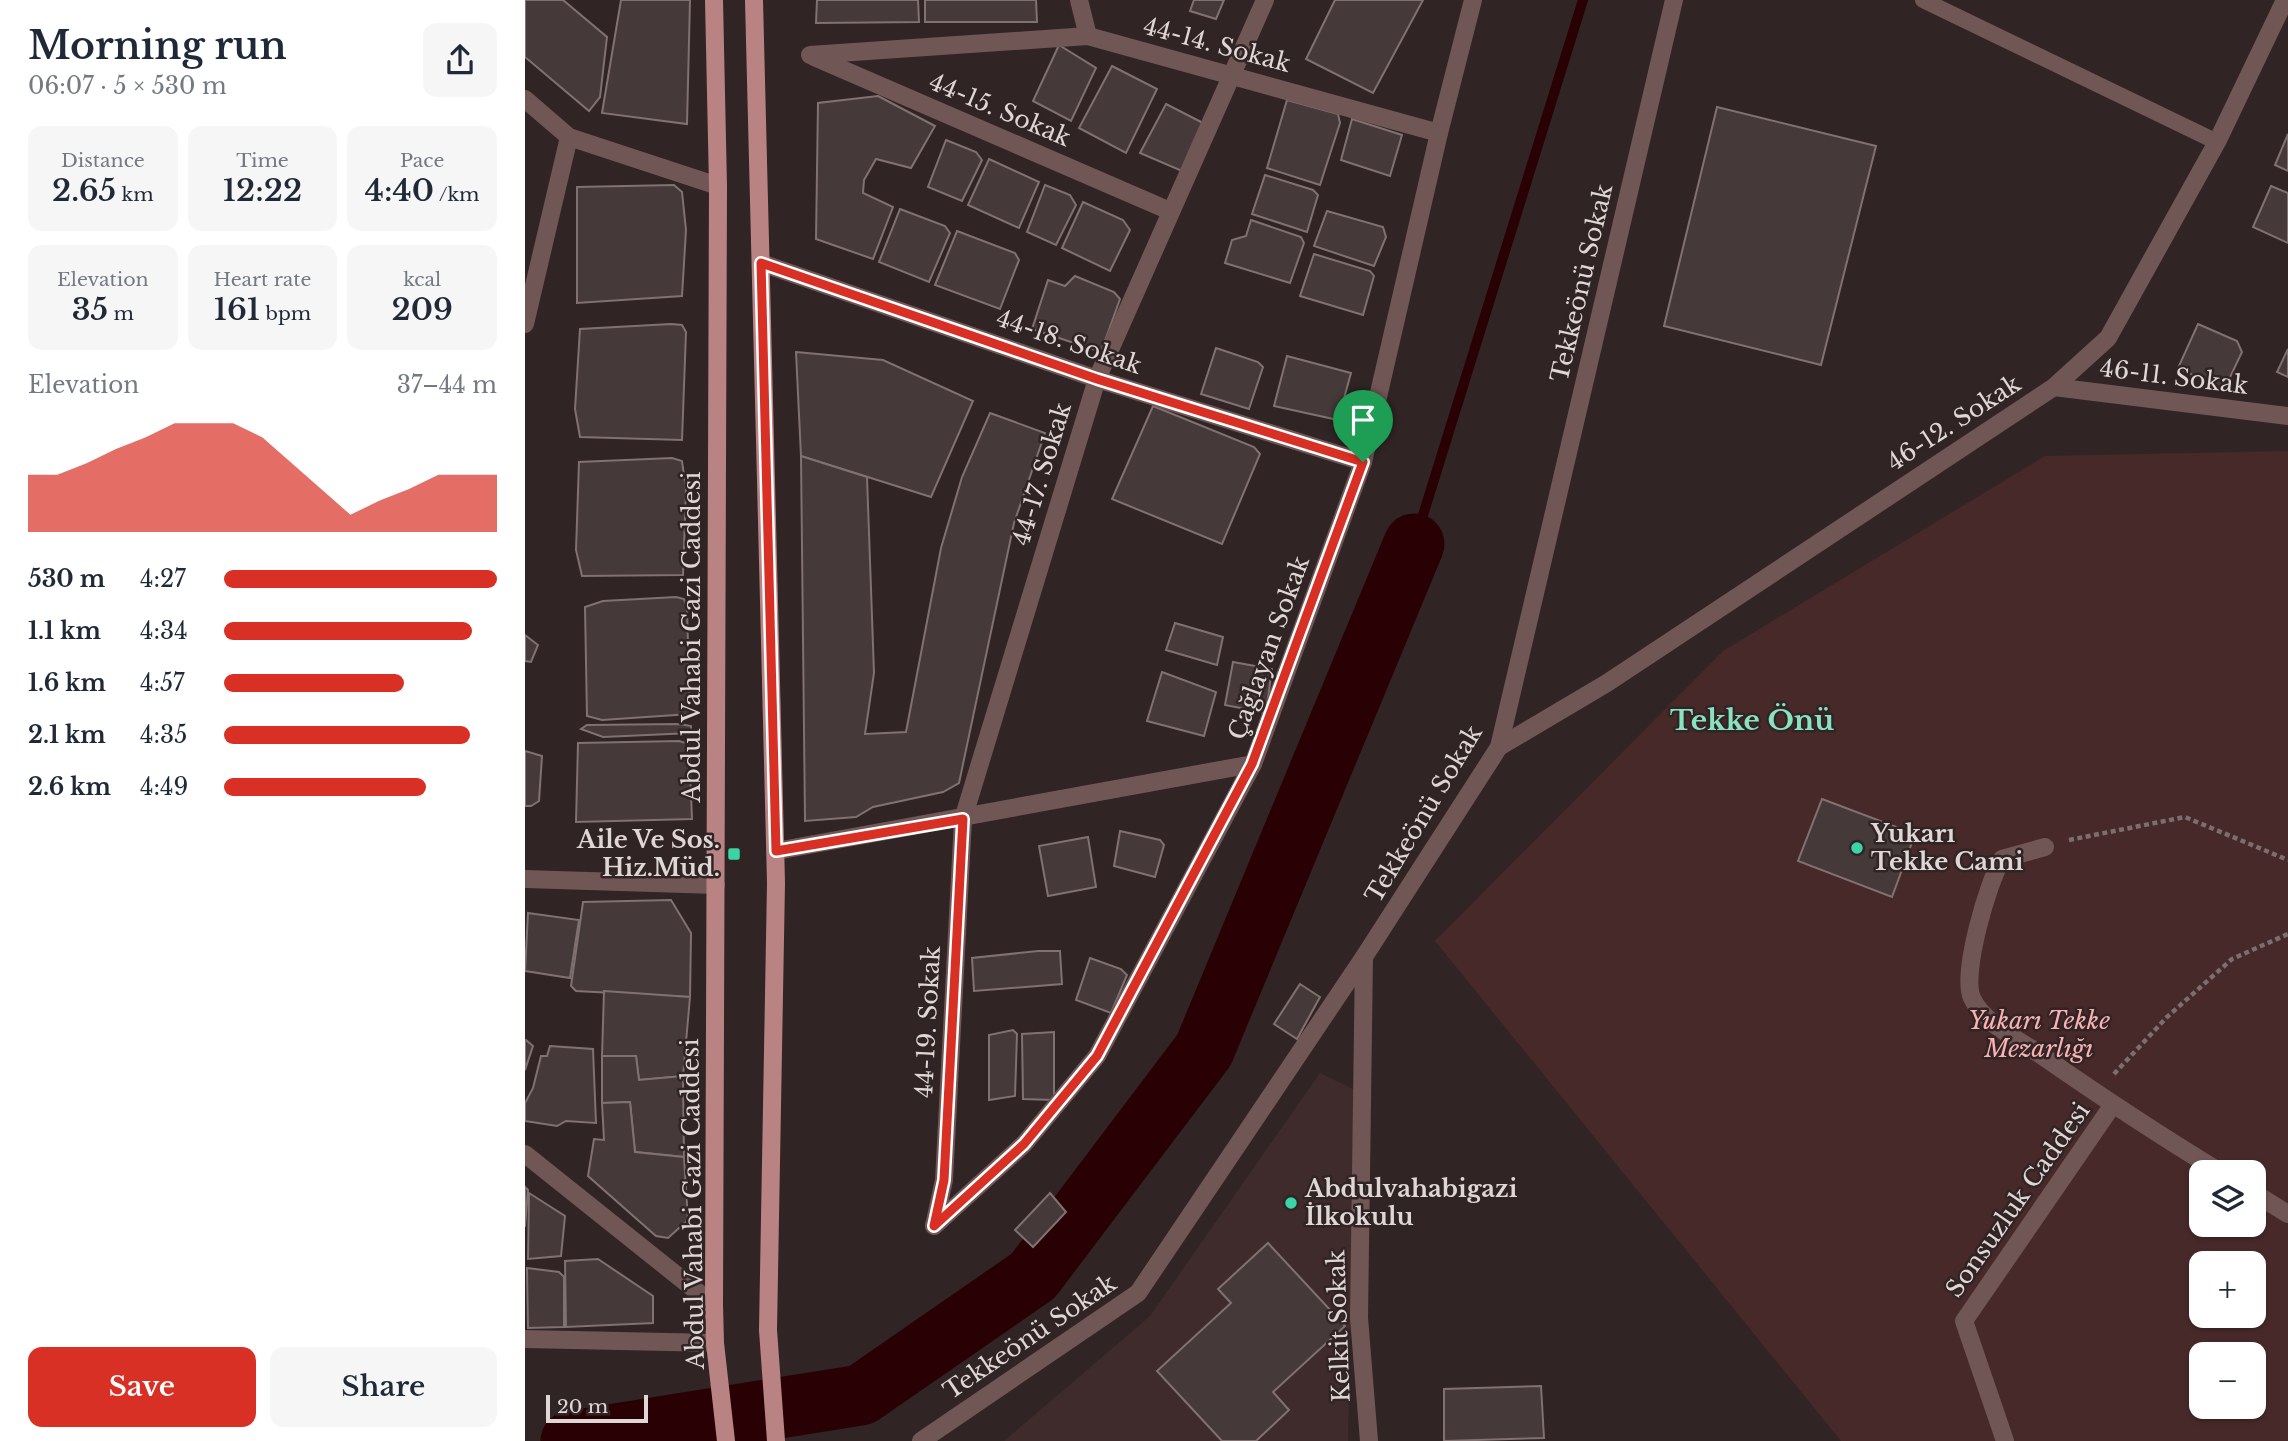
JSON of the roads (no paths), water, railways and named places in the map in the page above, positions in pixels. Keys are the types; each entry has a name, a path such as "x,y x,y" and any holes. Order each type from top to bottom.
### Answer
{"main road":[{"name":"Abdul Vahabi Gazi Caddesi","path":"714,0 718,186 714,1305 715,1343 726,1441"},
{"path":"754,0 776,851 768,1330 776,1441"}],"street":[{"path":"1079,0 1088,36"},
{"name":"44-17. Sokak","path":"963,819 1097,379 1265,0"},
{"name":"Çağlayan Sokak","path":"934,1226 1024,1144 1097,1056 1252,764 1363,462 1439,133 1473,0"},
{"name":"Tekkeönü Sokak","path":"921,1441 1138,1293 1364,957 1499,747 1674,0"},
{"name":"46-12. Sokak","path":"1499,747 1607,683 2054,387 2108,338 2217,142 2285,0"},
{"name":"44-14. Sokak","path":"810,55 1088,36 1234,74 1439,133"},
{"name":"44-15. Sokak","path":"810,55 1170,211"},
{"path":"525,99 569,137 718,186"},
{"path":"525,324 569,137"},
{"name":"44-18. Sokak","path":"761,263 1097,379 1363,462"},
{"name":"46-11. Sokak","path":"2054,387 2288,416"},
{"path":"776,851 963,819 1252,764"},
{"name":"44-19. Sokak","path":"934,1226 944,1180 963,819"},
{"path":"2045,846 2002,859 1991,877 1973,946 1970,995 1979,1010 1993,1022 2112,1106 2200,1160"},
{"path":"525,879 716,885"},
{"name":"Kelkit Sokak","path":"1364,957 1359,1318 1369,1441"},
{"name":"Sonsuzluk Caddesi","path":"2005,1441 1964,1321 2112,1106"},
{"path":"525,1154 714,1305"},
{"path":"2266,1200 2288,1214"},
{"path":"525,1339 715,1343"}],"lane":[{"path":"1923,0 2217,142"}],"waterway":[{"path":"1414,544 1583,0"},
{"path":"571,1441 861,1395 1033,1276 1204,1050 1414,544"}],"place":[{"name":"Yukarı Tekke Cami","path":"1857,848"},
{"name":"Aile Ve Sos. Hiz.Müd.","path":"734,854"},
{"name":"Abdulvahabigazi İlkokulu","path":"1291,1203"}],"district":[{"name":"Tekke Önü","path":"1752,720"}],"park label":[{"name":"Yukarı Tekke Mezarlığı","path":"2039,1035"}]}
